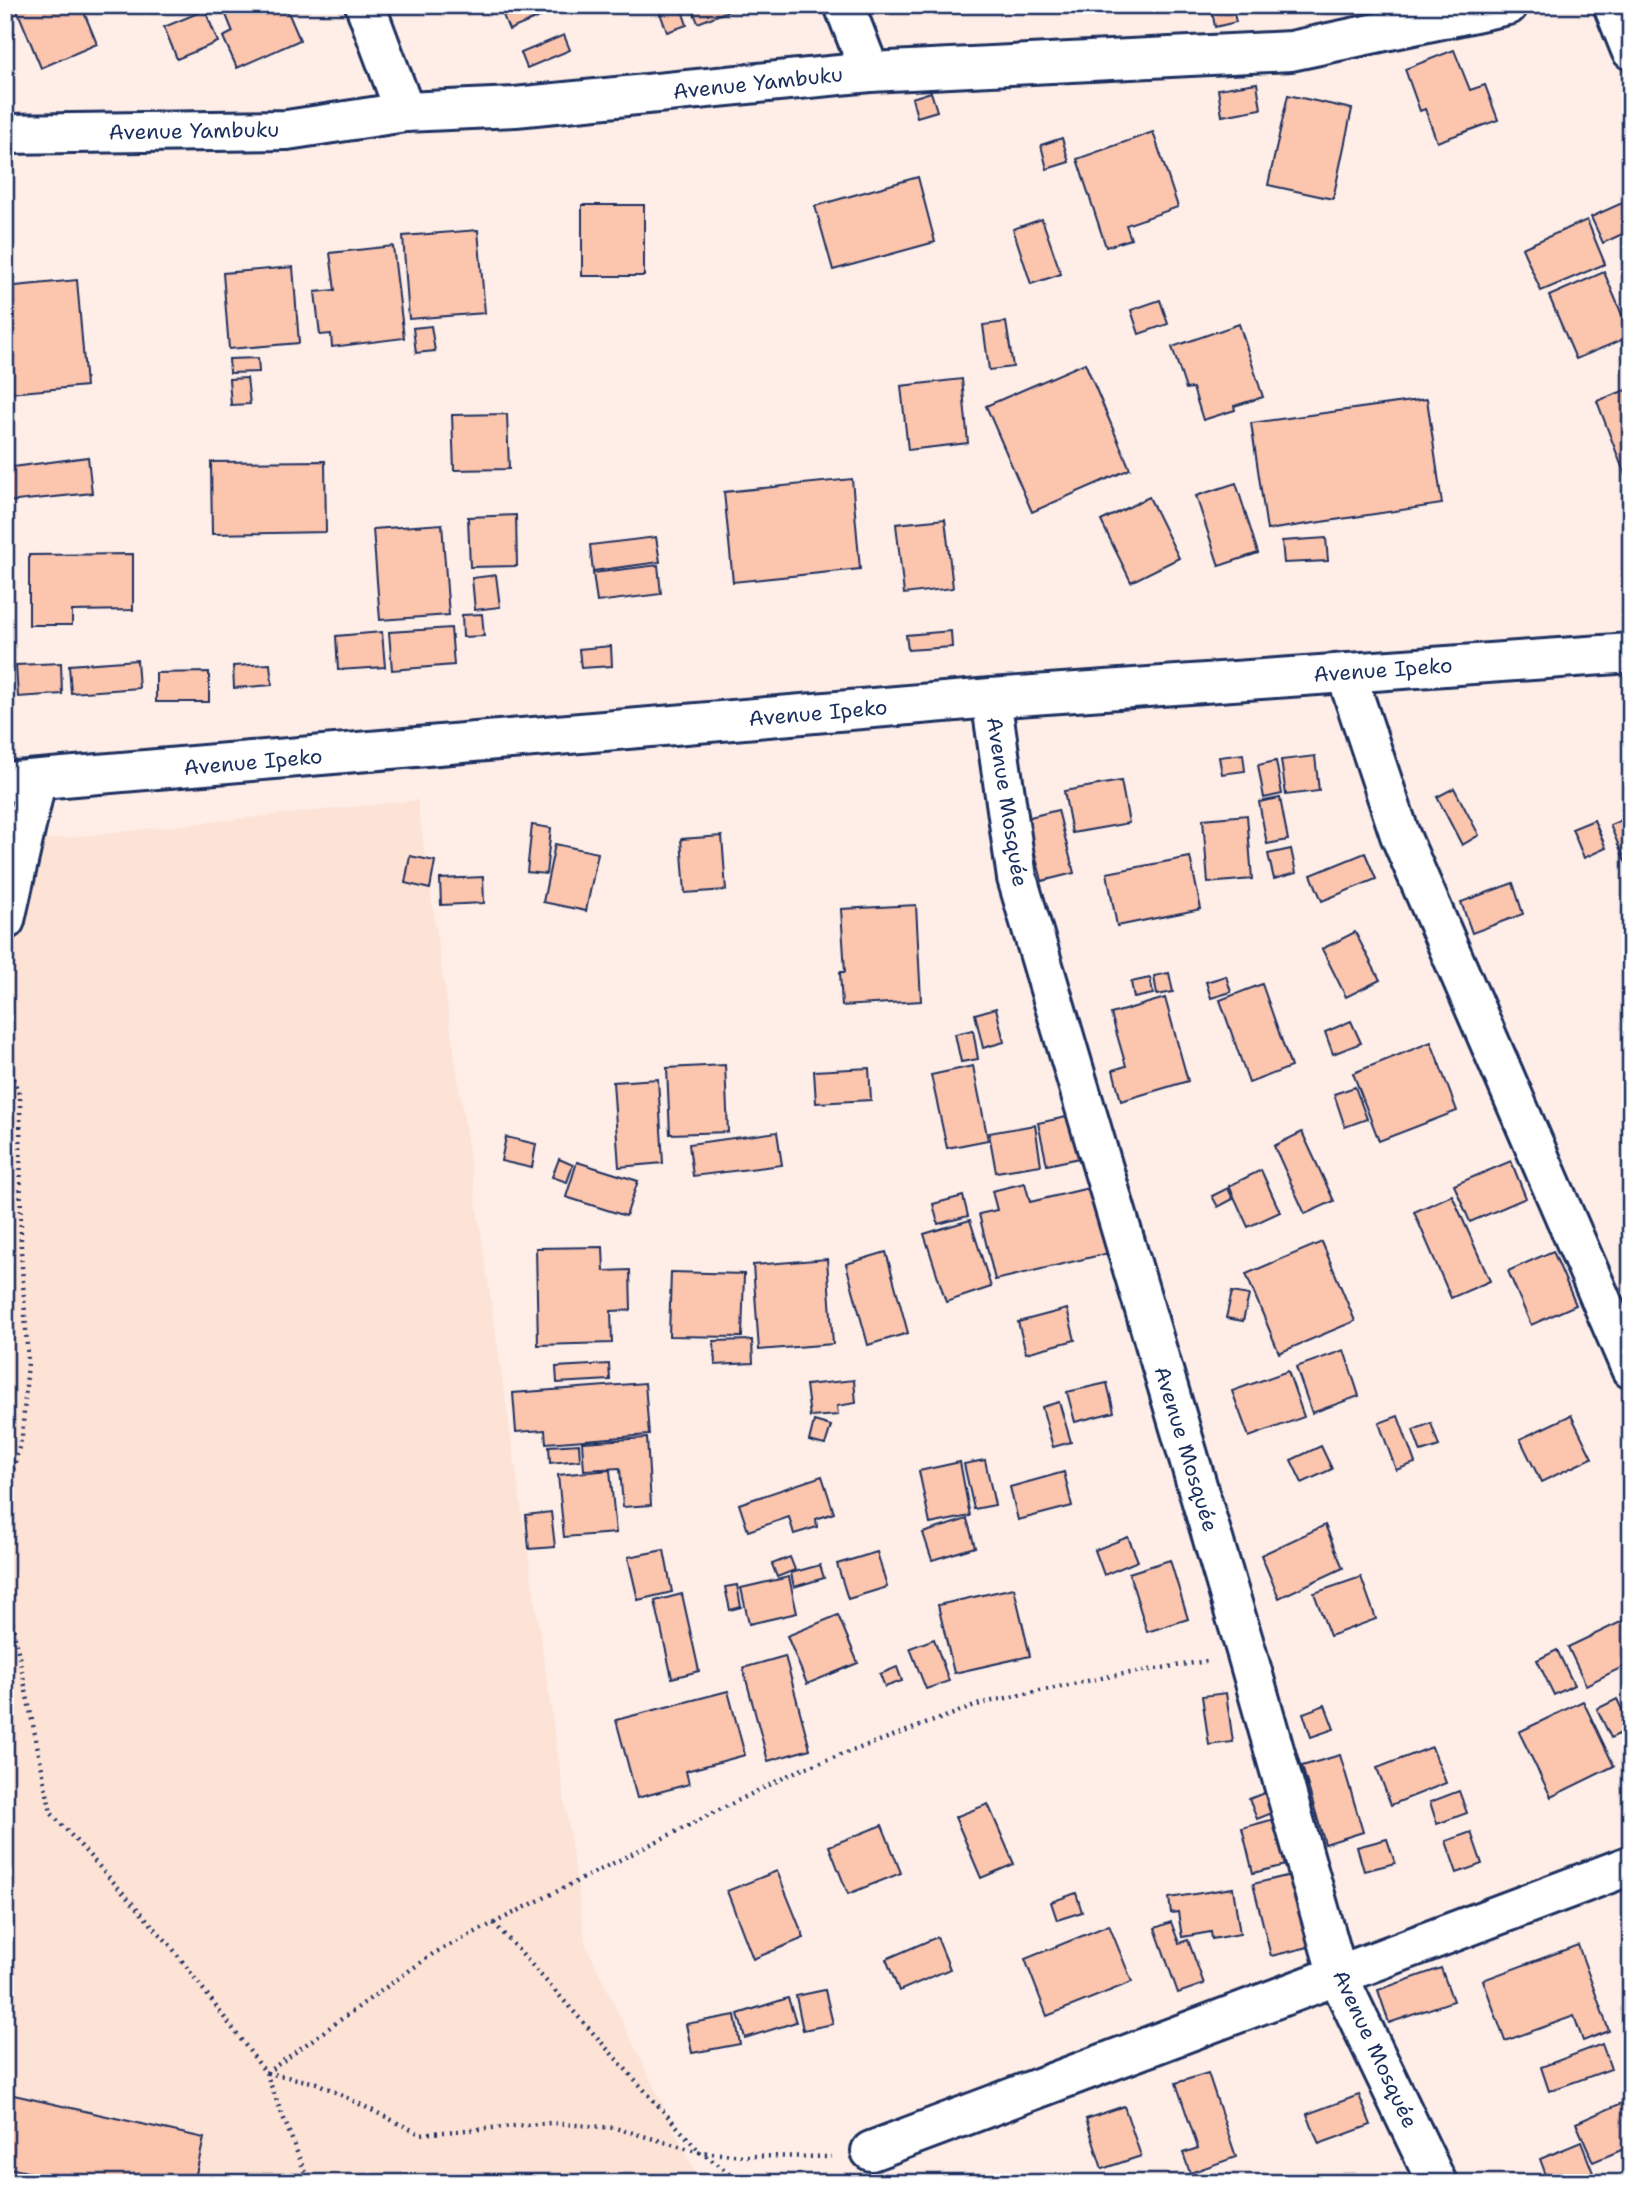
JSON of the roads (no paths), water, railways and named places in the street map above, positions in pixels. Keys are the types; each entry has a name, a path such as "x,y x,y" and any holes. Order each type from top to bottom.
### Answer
{"street":[{"path":"365,5 405,111"},
{"path":"844,5 870,72"},
{"name":"Avenue Yambuku","path":"5,134 286,130 405,111 514,107 870,72 1291,51 1508,5"},
{"path":"1613,5 1631,50"},
{"name":"Avenue Ipeko","path":"21,782 991,698 1631,653"},
{"path":"1346,673 1400,835 1631,1369"},
{"name":"Avenue Mosquée","path":"991,698 1017,878 1247,1654 1338,1976 1437,2183"},
{"path":"5,920 21,782"},
{"path":"870,2151 1631,1865"}]}
